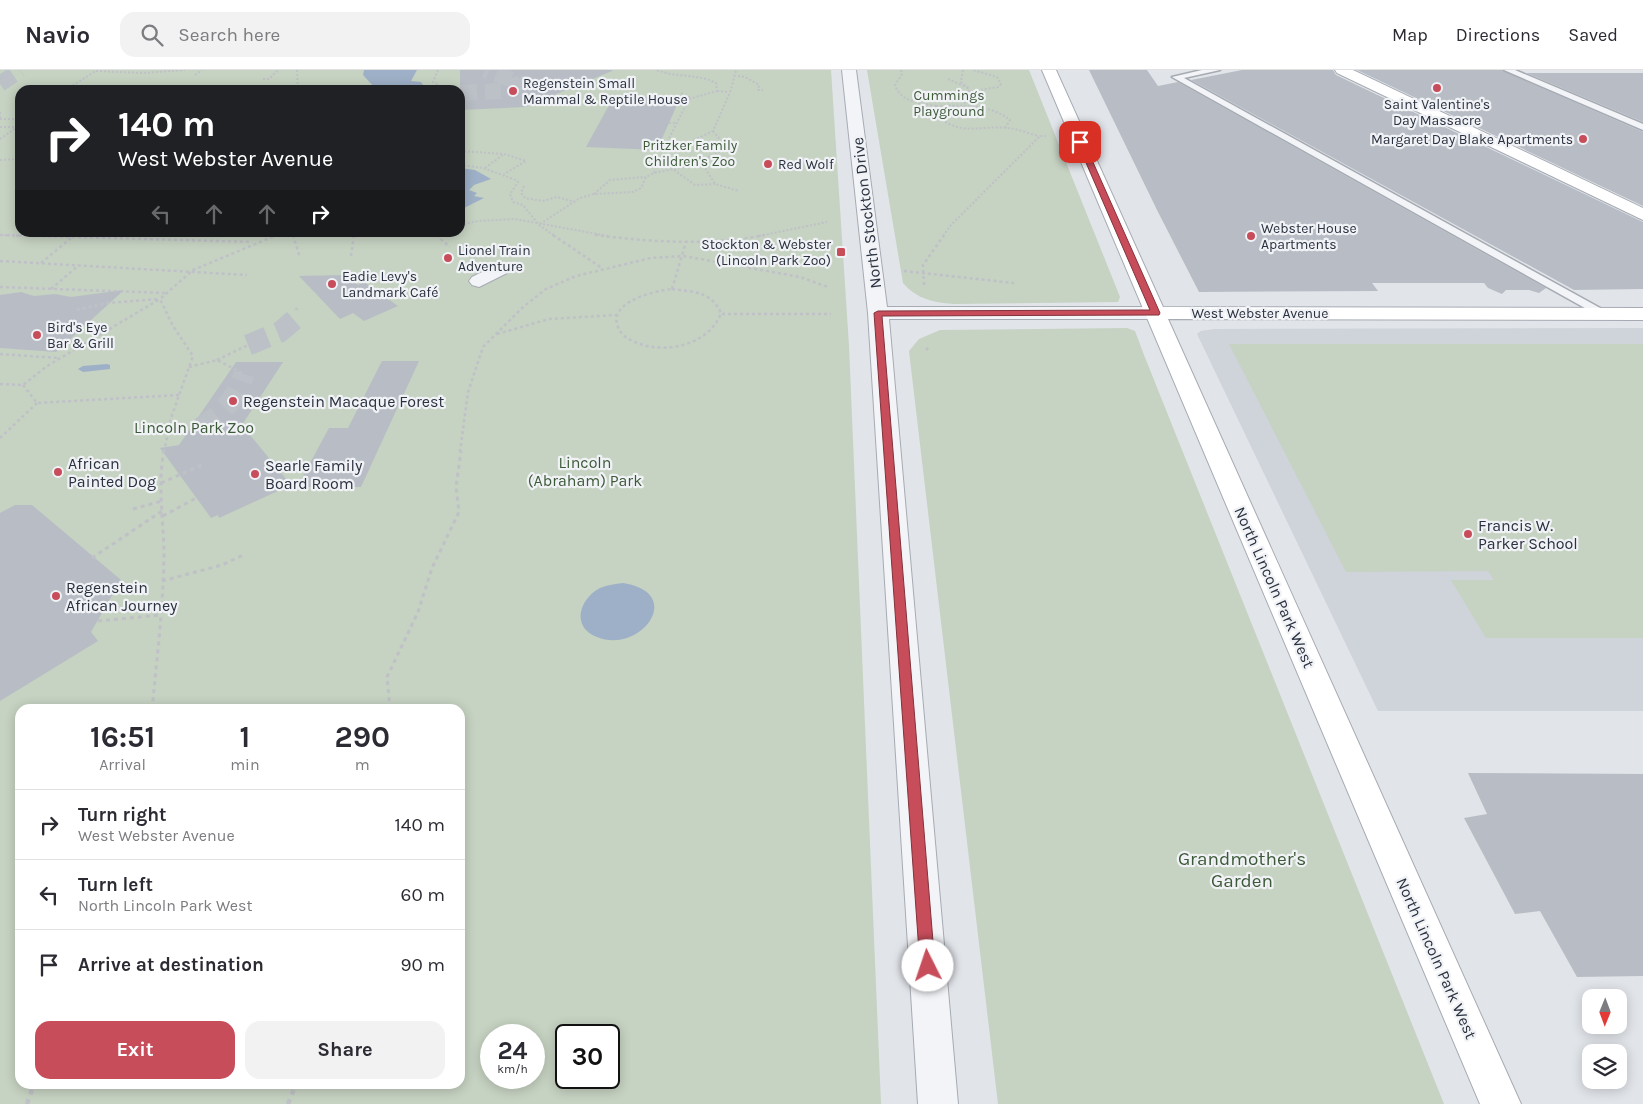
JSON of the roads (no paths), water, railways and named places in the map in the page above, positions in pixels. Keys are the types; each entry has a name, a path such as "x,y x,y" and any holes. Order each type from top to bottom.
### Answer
{"street":[{"name":"North Stockton Drive","path":"849,70 878,313 938,1104"},
{"name":"North Lincoln Park West","path":"1049,70 1500,1104"},
{"path":"1342,70 1643,215"},
{"path":"479,281 500,269"},
{"name":"West Webster Avenue","path":"878,313 1643,314"}],"lane":[{"path":"1216,70 1176,77 1605,314"},
{"path":"1508,70 1643,127"}],"water":[{"path":"364,70 417,70 411,81 421,82 423,85 372,85 363,75"},
{"path":"465,169 475,170 491,179 474,185 469,190 477,193 474,196 484,198 465,208"},
{"path":"623,583 642,589 652,598 654,609 650,620 641,630 628,638 613,640 597,637 584,627 581,620 583,606 587,599 600,588"}],"waterway":[{"path":"83,369 107,367"}],"tunnel":[{"path":"0,84 20,70"},
{"path":"465,93 502,91 521,83 485,70"},
{"path":"248,345 280,332 294,320"},
{"path":"200,428 215,418 227,406 237,391 244,374"}],"place":[{"name":"Saint Valentine's Day Massacre","path":"1437,88"},
{"name":"Regenstein Small Mammal & Reptile House","path":"513,91"},
{"name":"Margaret Day Blake Apartments","path":"1583,139"},
{"name":"Red Wolf","path":"768,164"},
{"name":"Webster House Apartments","path":"1251,236"},
{"name":"Stockton & Webster (Lincoln Park Zoo)","path":"841,252"},
{"name":"Lionel Train Adventure","path":"448,258"},
{"name":"Eadie Levy's Landmark Café","path":"332,284"},
{"name":"Bird's Eye Bar & Grill","path":"37,335"},
{"name":"Regenstein Macaque Forest","path":"233,401"},
{"name":"African Painted Dog","path":"58,472"},
{"name":"Searle Family Board Room","path":"255,474"},
{"name":"Francis W. Parker School","path":"1468,534"},
{"name":"Regenstein African Journey","path":"56,596"}],"park label":[{"name":"Cummings Playground","path":"949,103"},
{"name":"Pritzker Family Children's Zoo","path":"690,154"},
{"name":"Lincoln Park Zoo","path":"194,427"},
{"name":"Lincoln (Abraham) Park","path":"585,471"},
{"name":"Grandmother's Garden","path":"1242,869"}]}
